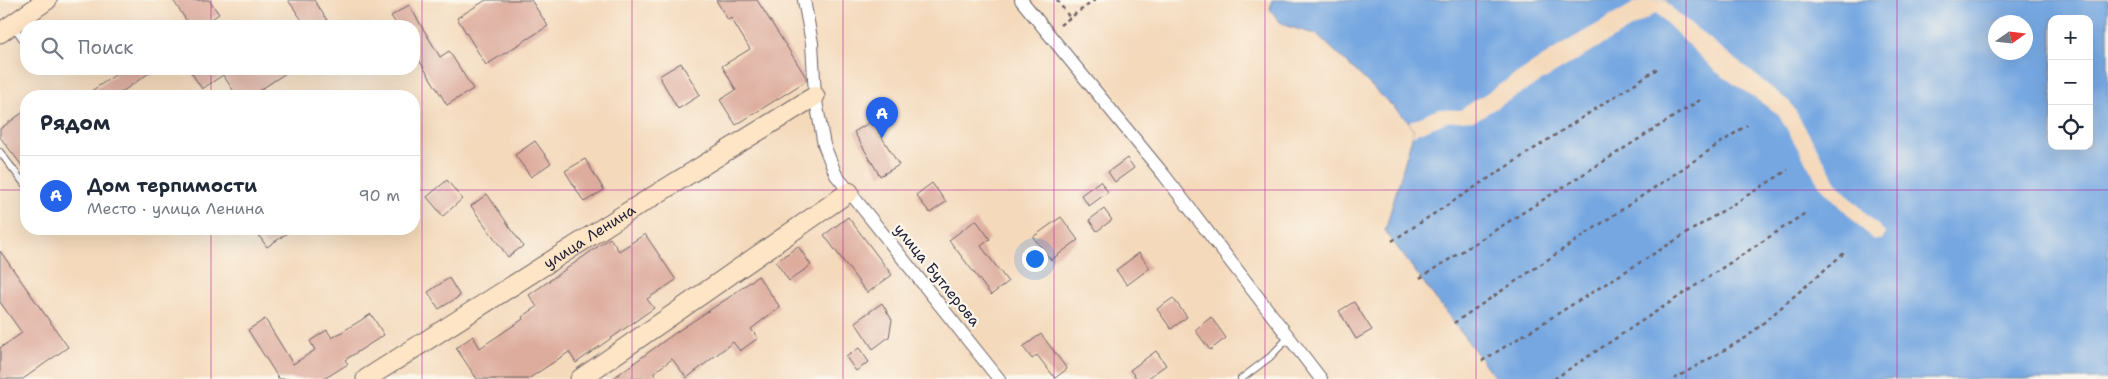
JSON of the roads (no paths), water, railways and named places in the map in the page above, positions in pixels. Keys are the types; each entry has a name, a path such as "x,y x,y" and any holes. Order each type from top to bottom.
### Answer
{"street":[{"path":"6,29 48,0"},
{"name":"улица Бутлерова","path":"804,0 812,43 815,96 824,145 836,175 999,379"},
{"path":"1021,0 1164,175 1321,379"},
{"name":"улица Ленина","path":"366,379 631,210 815,96"},
{"path":"580,379 849,192"}],"lane":[{"path":"6,29 20,40"},
{"path":"0,152 20,178"},
{"path":"1241,379 1270,357 1289,338"}],"water":[{"path":"1272,0 2108,0 2108,379 1496,379 1385,231 1414,130 1409,122 1318,35 1287,26 1279,21 1270,9"}],"place":[{"name":"Дом терпимости","path":"882,138"}]}
